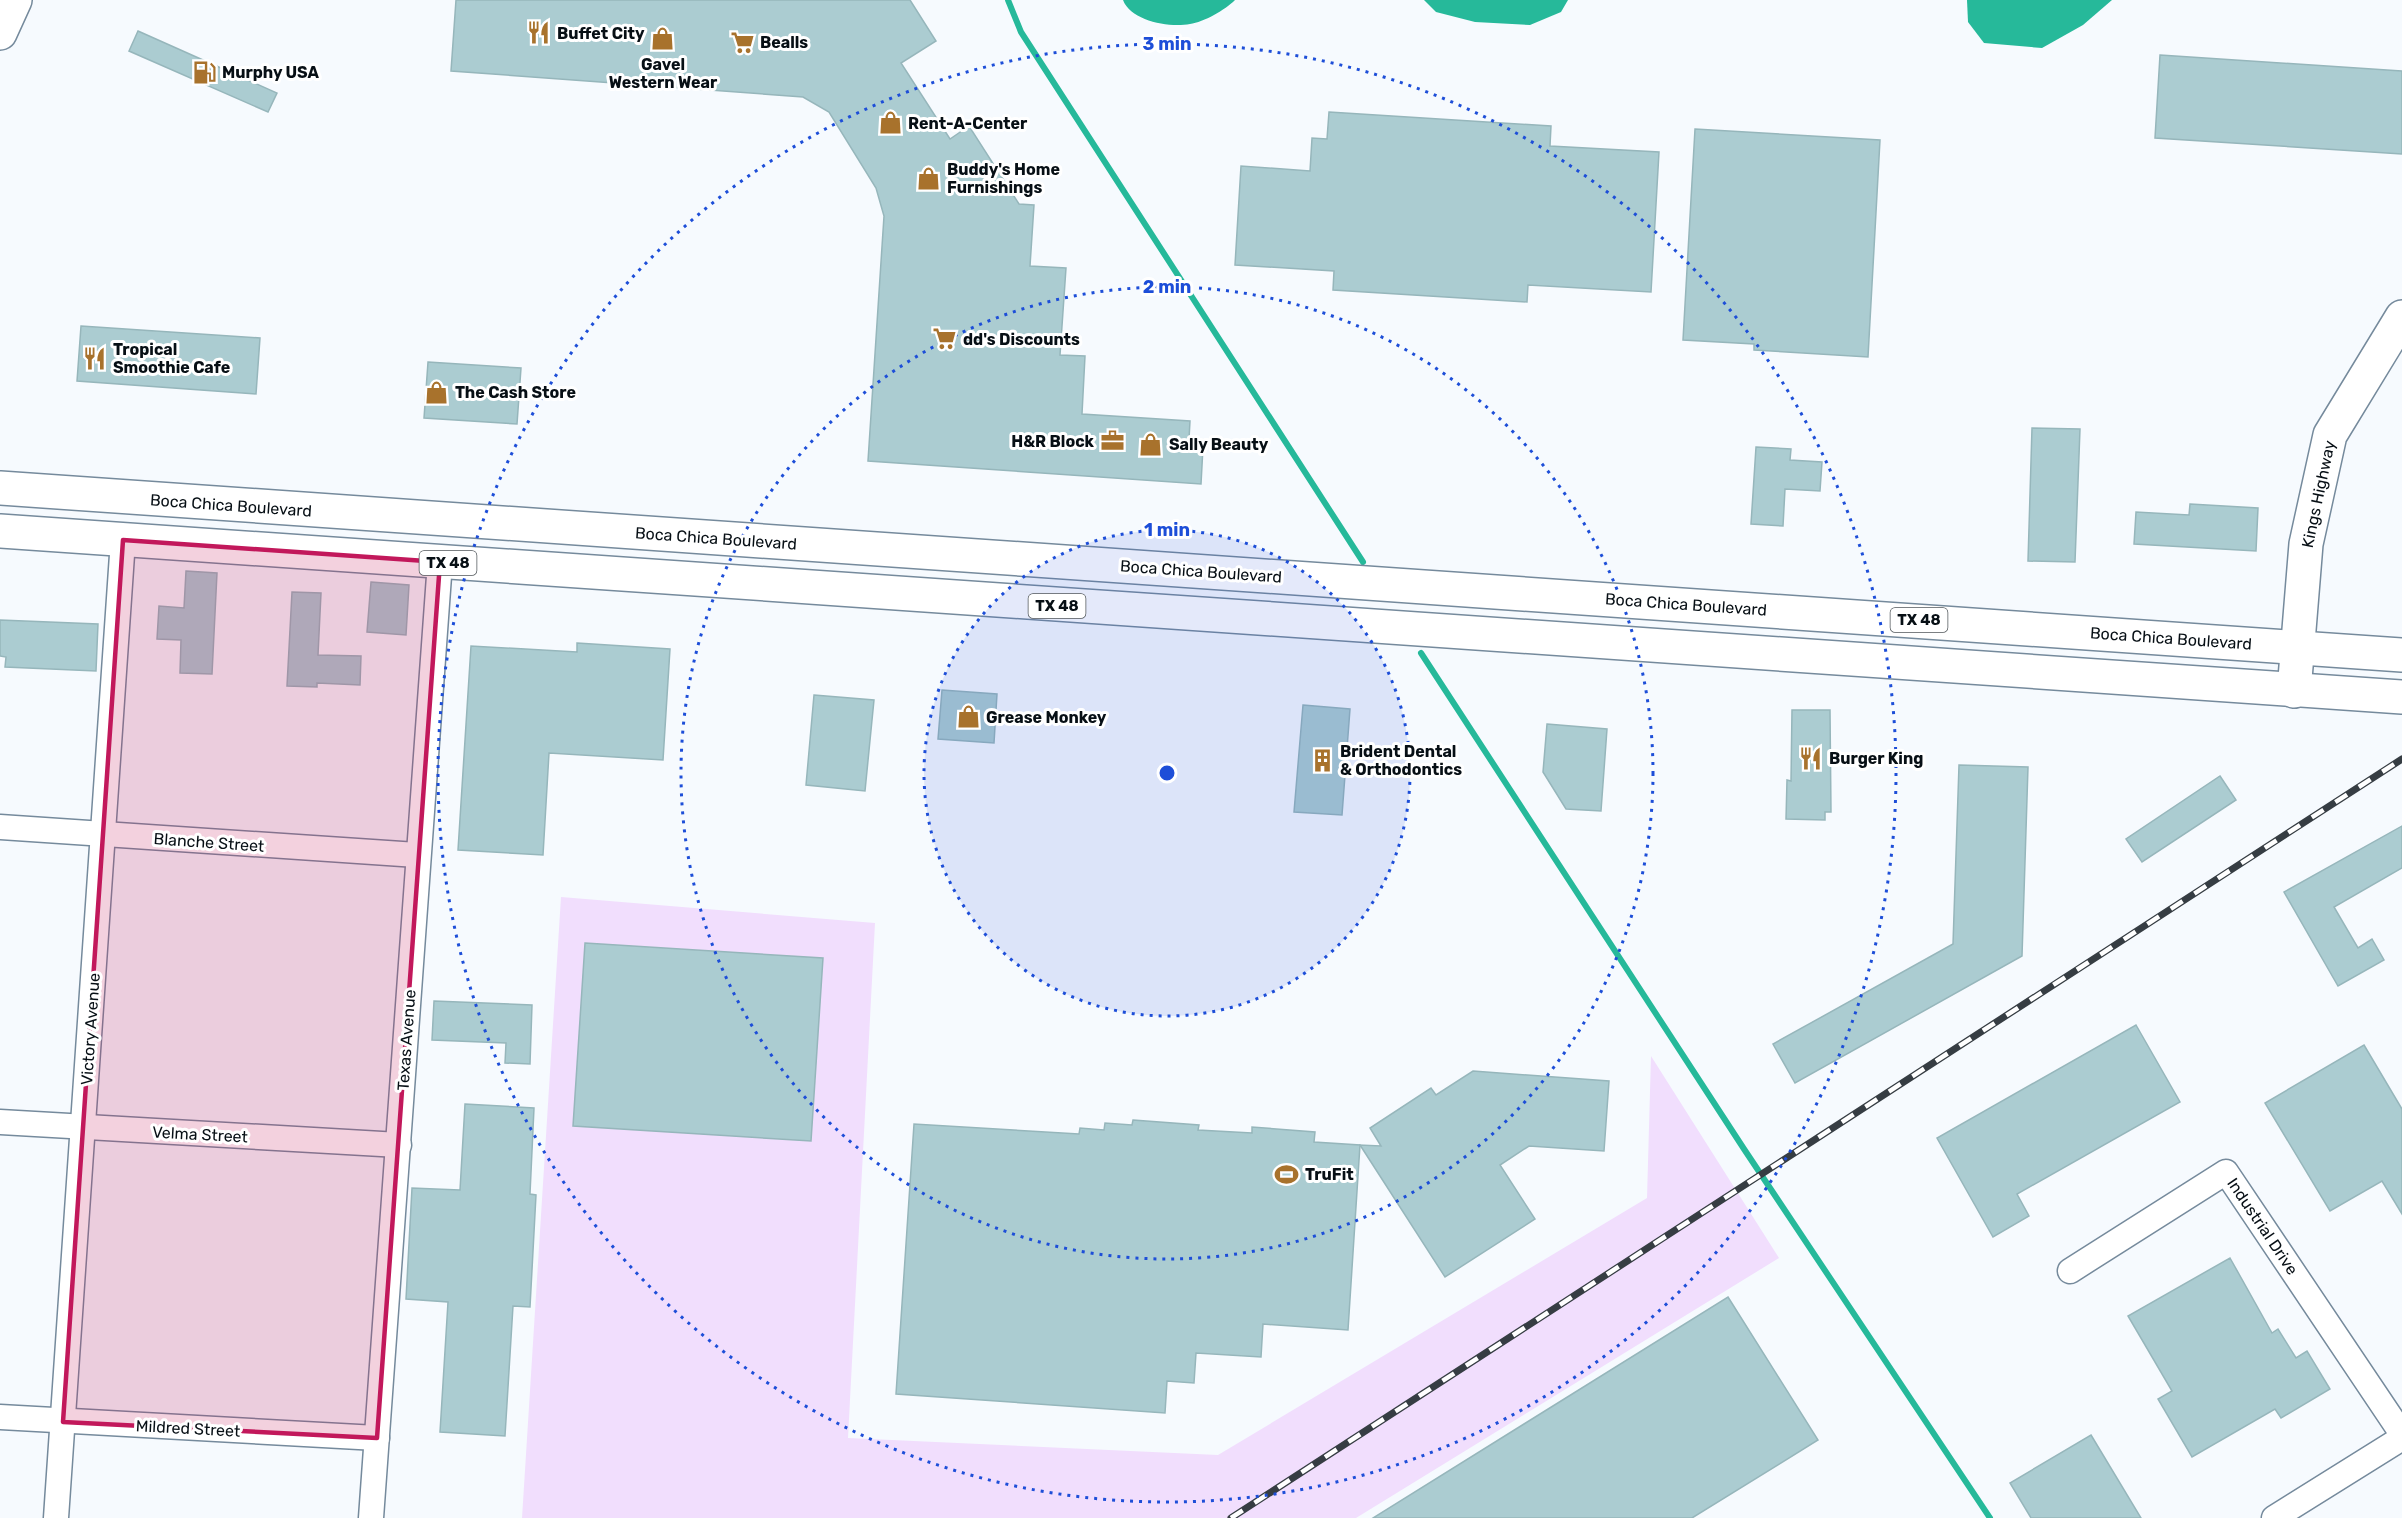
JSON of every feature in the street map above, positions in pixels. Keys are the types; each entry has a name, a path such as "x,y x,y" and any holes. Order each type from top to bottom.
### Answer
{"main road":[{"path":"0,33 15,0"},
{"name":"Kings Highway","path":"2294,691 2306,544 2330,435 2402,316"},
{"name":"Boca Chica Boulevard","path":"0,488 2402,655"},
{"name":"TX 48","path":"0,531 2402,697"}],"street":[{"name":"Victory Avenue","path":"56,1518 123,540"},
{"name":"Texas Avenue","path":"371,1518 399,1145 417,855 440,562"},
{"name":"Blanche Street","path":"0,827 417,855"},
{"name":"Velma Street","path":"0,1122 399,1145"},
{"name":"Industrial Drive","path":"2070,1271 2226,1172 2402,1436"},
{"name":"Mildred Street","path":"0,1417 377,1438"},
{"path":"2274,1518 2402,1436"}],"highlighted area":[{"path":"123,540 440,562 377,1438 63,1422"}],"shaded area":[{"path":"1123,0 1235,0 1220,11 1196,23 1172,25 1142,18 1127,7"},
{"path":"1424,0 1568,0 1561,12 1530,25 1475,22 1436,12"},
{"path":"1967,0 2112,0 2083,25 2042,48 1984,43 1968,22"},
{"path":"561,897 875,923 848,1438 1218,1455 1647,1198 1651,1056 1779,1258 1356,1518 522,1518"}],"building":[{"path":"456,0 910,0 936,41 901,63 950,139 969,126 1019,204 1034,205 1030,266 1066,268 1060,355 1085,356 1082,414 1190,421 1189,439 1200,439 1203,447 1201,484 868,461 884,216 876,188 829,112 803,97 451,71"},
{"name":"Murphy USA","path":"138,31 277,93 268,112 129,51"},
{"path":"2160,55 2402,71 2402,154 2155,138"},
{"path":"1329,112 1551,126 1550,146 1659,152 1651,292 1528,285 1527,302 1333,290 1334,271 1235,265 1241,166 1310,171 1312,138 1327,139"},
{"path":"1695,129 1880,140 1868,357 1754,350 1754,344 1683,340"},
{"path":"81,326 260,338 256,394 77,381"},
{"path":"428,362 521,368 517,424 424,418"},
{"path":"2032,428 2080,429 2075,562 2028,561"},
{"path":"1756,447 1791,449 1790,460 1822,462 1820,491 1785,489 1783,526 1751,524"},
{"path":"2190,504 2258,508 2256,551 2134,544 2136,512 2189,515"},
{"path":"186,571 217,573 212,674 180,673 181,640 157,639 159,606 184,608"},
{"path":"371,582 409,585 406,635 367,632"},
{"path":"292,592 321,593 318,655 361,656 360,685 317,683 317,687 287,686"},
{"path":"0,620 98,624 96,671 5,667 6,657 0,656"},
{"path":"577,643 670,649 663,760 549,753 543,855 458,850 471,646 577,652"},
{"name":"Grease Monkey","path":"942,690 997,694 994,743 938,739"},
{"path":"814,695 874,700 865,791 806,785"},
{"name":"Brident Dental & Orthodontics","path":"1303,705 1350,709 1342,815 1294,812"},
{"name":"Burger King","path":"1792,710 1830,710 1831,812 1825,812 1825,820 1786,819 1787,780 1791,781"},
{"path":"1547,724 1607,729 1601,811 1566,809 1543,772"},
{"path":"1959,765 2028,767 2022,956 1795,1083 1773,1044 1953,944"},
{"path":"2220,776 2236,800 2142,862 2126,839"},
{"path":"2402,826 2402,868 2334,907 2358,948 2372,939 2384,960 2338,986 2284,892"},
{"path":"585,943 823,958 811,1141 573,1126"},
{"path":"434,1001 532,1005 530,1064 505,1063 506,1043 432,1040"},
{"path":"2136,1025 2180,1102 2017,1194 2029,1216 1993,1237 1937,1138"},
{"path":"2364,1045 2402,1109 2402,1214 2382,1181 2330,1211 2265,1103"},
{"path":"1473,1071 1609,1081 1604,1151 1529,1146 1500,1165 1535,1219 1445,1277 1360,1145 1381,1146 1370,1128 1431,1088 1436,1095"},
{"path":"465,1104 534,1108 530,1194 536,1195 530,1307 513,1306 505,1436 440,1432 448,1302 406,1299 412,1188 460,1190"},
{"path":"1133,1120 1199,1125 1198,1130 1252,1133 1252,1127 1315,1132 1314,1142 1360,1145 1348,1330 1263,1324 1261,1357 1196,1353 1194,1383 1167,1381 1165,1413 896,1394 914,1124 1079,1134 1080,1128 1104,1130 1105,1123 1132,1125"},
{"path":"2230,1258 2272,1333 2278,1329 2296,1358 2307,1351 2330,1389 2281,1418 2275,1409 2192,1457 2158,1399 2172,1391 2128,1316"},
{"path":"1728,1297 1818,1440 1692,1518 1373,1518"},
{"path":"2091,1435 2141,1518 2031,1518 2010,1483"}],"waterway":[{"path":"1008,0 1021,32 1363,562"},
{"path":"1421,653 1744,1149 1990,1518"}],"railway":[{"path":"1231,1518 2402,759"}],"place":[{"name":"Buffet City","path":"539,33"},
{"name":"Gavel Western Wear","path":"663,39"},
{"name":"Bealls","path":"742,42"},
{"name":"Murphy USA","path":"204,72"},
{"name":"Rent-A-Center","path":"890,123"},
{"name":"Buddy's Home Furnishings","path":"929,178"},
{"name":"dd's Discounts","path":"945,339"},
{"name":"Tropical Smoothie Cafe","path":"95,358"},
{"name":"The Cash Store","path":"437,392"},
{"name":"H&R Block","path":"1112,441"},
{"name":"Sally Beauty","path":"1151,444"},
{"name":"Grease Monkey","path":"968,717"},
{"name":"Burger King","path":"1811,758"},
{"name":"Brident Dental & Orthodontics","path":"1322,760"},
{"name":"TruFit","path":"1287,1174"}]}
